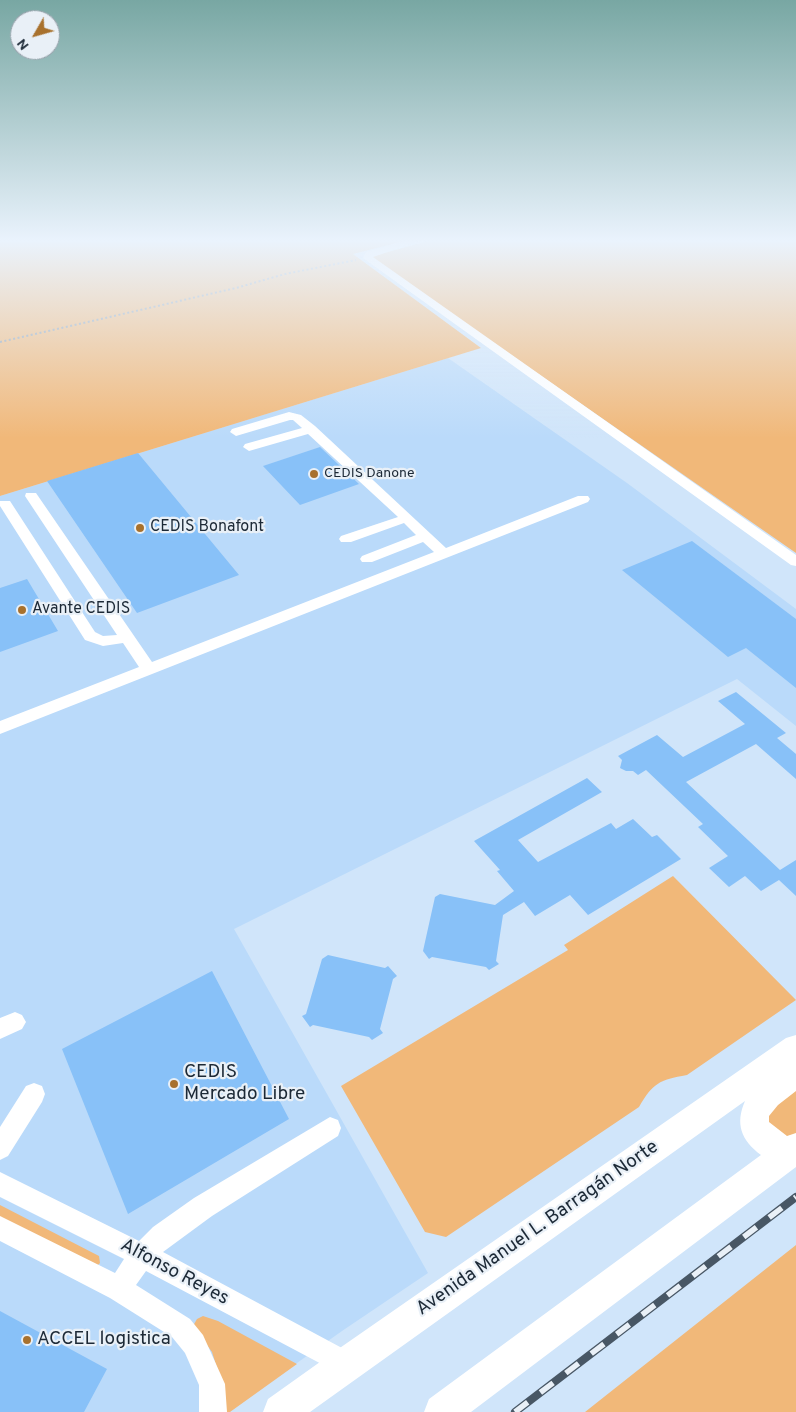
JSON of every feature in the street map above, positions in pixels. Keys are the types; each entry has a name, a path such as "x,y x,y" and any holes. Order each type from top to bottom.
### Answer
{"main road":[{"name":"Avenida Manuel L. Barragán Norte","path":"281,1412 346,1364 796,1048"},
{"path":"793,1150 775,1148 762,1138 756,1128 754,1117 757,1107 765,1097 796,1074"},
{"path":"442,1412 793,1150"}],"street":[{"path":"435,306 796,562"},
{"path":"236,432 293,416 302,420 444,554"},
{"path":"249,447 311,429"},
{"path":"31,496 148,669"},
{"path":"0,728 583,500"},
{"path":"5,504 90,636 97,641 106,642 127,637"},
{"path":"346,539 407,518"},
{"path":"367,559 425,536"},
{"path":"0,1148 34,1094"},
{"path":"119,1289 142,1255 162,1236 203,1207 330,1128"},
{"name":"Alfonso Reyes","path":"0,1184 142,1255 346,1364"},
{"path":"0,1228 119,1289 181,1328 194,1344 212,1384 213,1412"}],"path":[{"path":"0,342 158,306"}],"shaded area":[{"path":"0,306 424,306 481,348 0,496"},
{"path":"440,306 796,306 796,553"},
{"path":"448,358 627,483 796,609 796,726 737,679 234,929 428,1273 228,1412 0,1412 0,496"},
{"path":"673,876 796,1000 687,1075 658,1084 648,1093 639,1107 446,1237 425,1232 341,1086 568,950 564,945"},
{"path":"796,1086 796,1134 785,1137 769,1126 766,1110"},
{"path":"0,1205 99,1256 100,1263 96,1267 0,1218"},
{"path":"796,1245 796,1412 585,1412"},
{"path":"203,1316 218,1321 297,1364 230,1412 226,1412 220,1378 212,1352 193,1326 197,1319"}],"building":[{"name":"CEDIS Danone","path":"320,447 359,484 300,505 263,466"},
{"name":"CEDIS Bonafont","path":"138,453 239,575 137,613 47,481"},
{"path":"692,541 796,619 796,688 746,648 728,657 622,570"},
{"name":"Avante CEDIS","path":"27,579 58,631 0,652 0,588"},
{"path":"736,692 786,733 777,738 796,754 796,779 756,744 686,782 780,870 796,860 796,896 779,880 761,891 745,876 729,887 709,868 728,856 698,827 703,824 646,770 638,775 633,771 626,771 620,768 622,760 618,756 657,735 683,757 745,724 718,701"},
{"path":"587,778 602,792 518,840 538,862 611,823 616,829 633,819 652,837 657,835 681,859 588,915 570,895 535,916 524,902 503,915 496,961 499,964 489,970 486,967 432,957 429,959 423,951 435,897 440,894 495,905 514,891 497,871 500,870 474,841"},
{"path":"328,955 385,968 388,966 397,976 393,979 380,1029 383,1033 372,1040 369,1037 313,1025 310,1027 302,1016 306,1014 322,959"},
{"name":"CEDIS Mercado Libre","path":"212,971 289,1119 128,1214 62,1049"},
{"name":"ACCEL logistica","path":"0,1311 107,1369 84,1412 0,1412"}],"railway":[{"path":"515,1412 796,1197"}],"place":[{"name":"CEDIS Danone","path":"314,474"},
{"name":"CEDIS Bonafont","path":"140,528"},
{"name":"Avante CEDIS","path":"22,610"},
{"name":"CEDIS Mercado Libre","path":"174,1084"},
{"name":"ACCEL logistica","path":"27,1340"}]}
